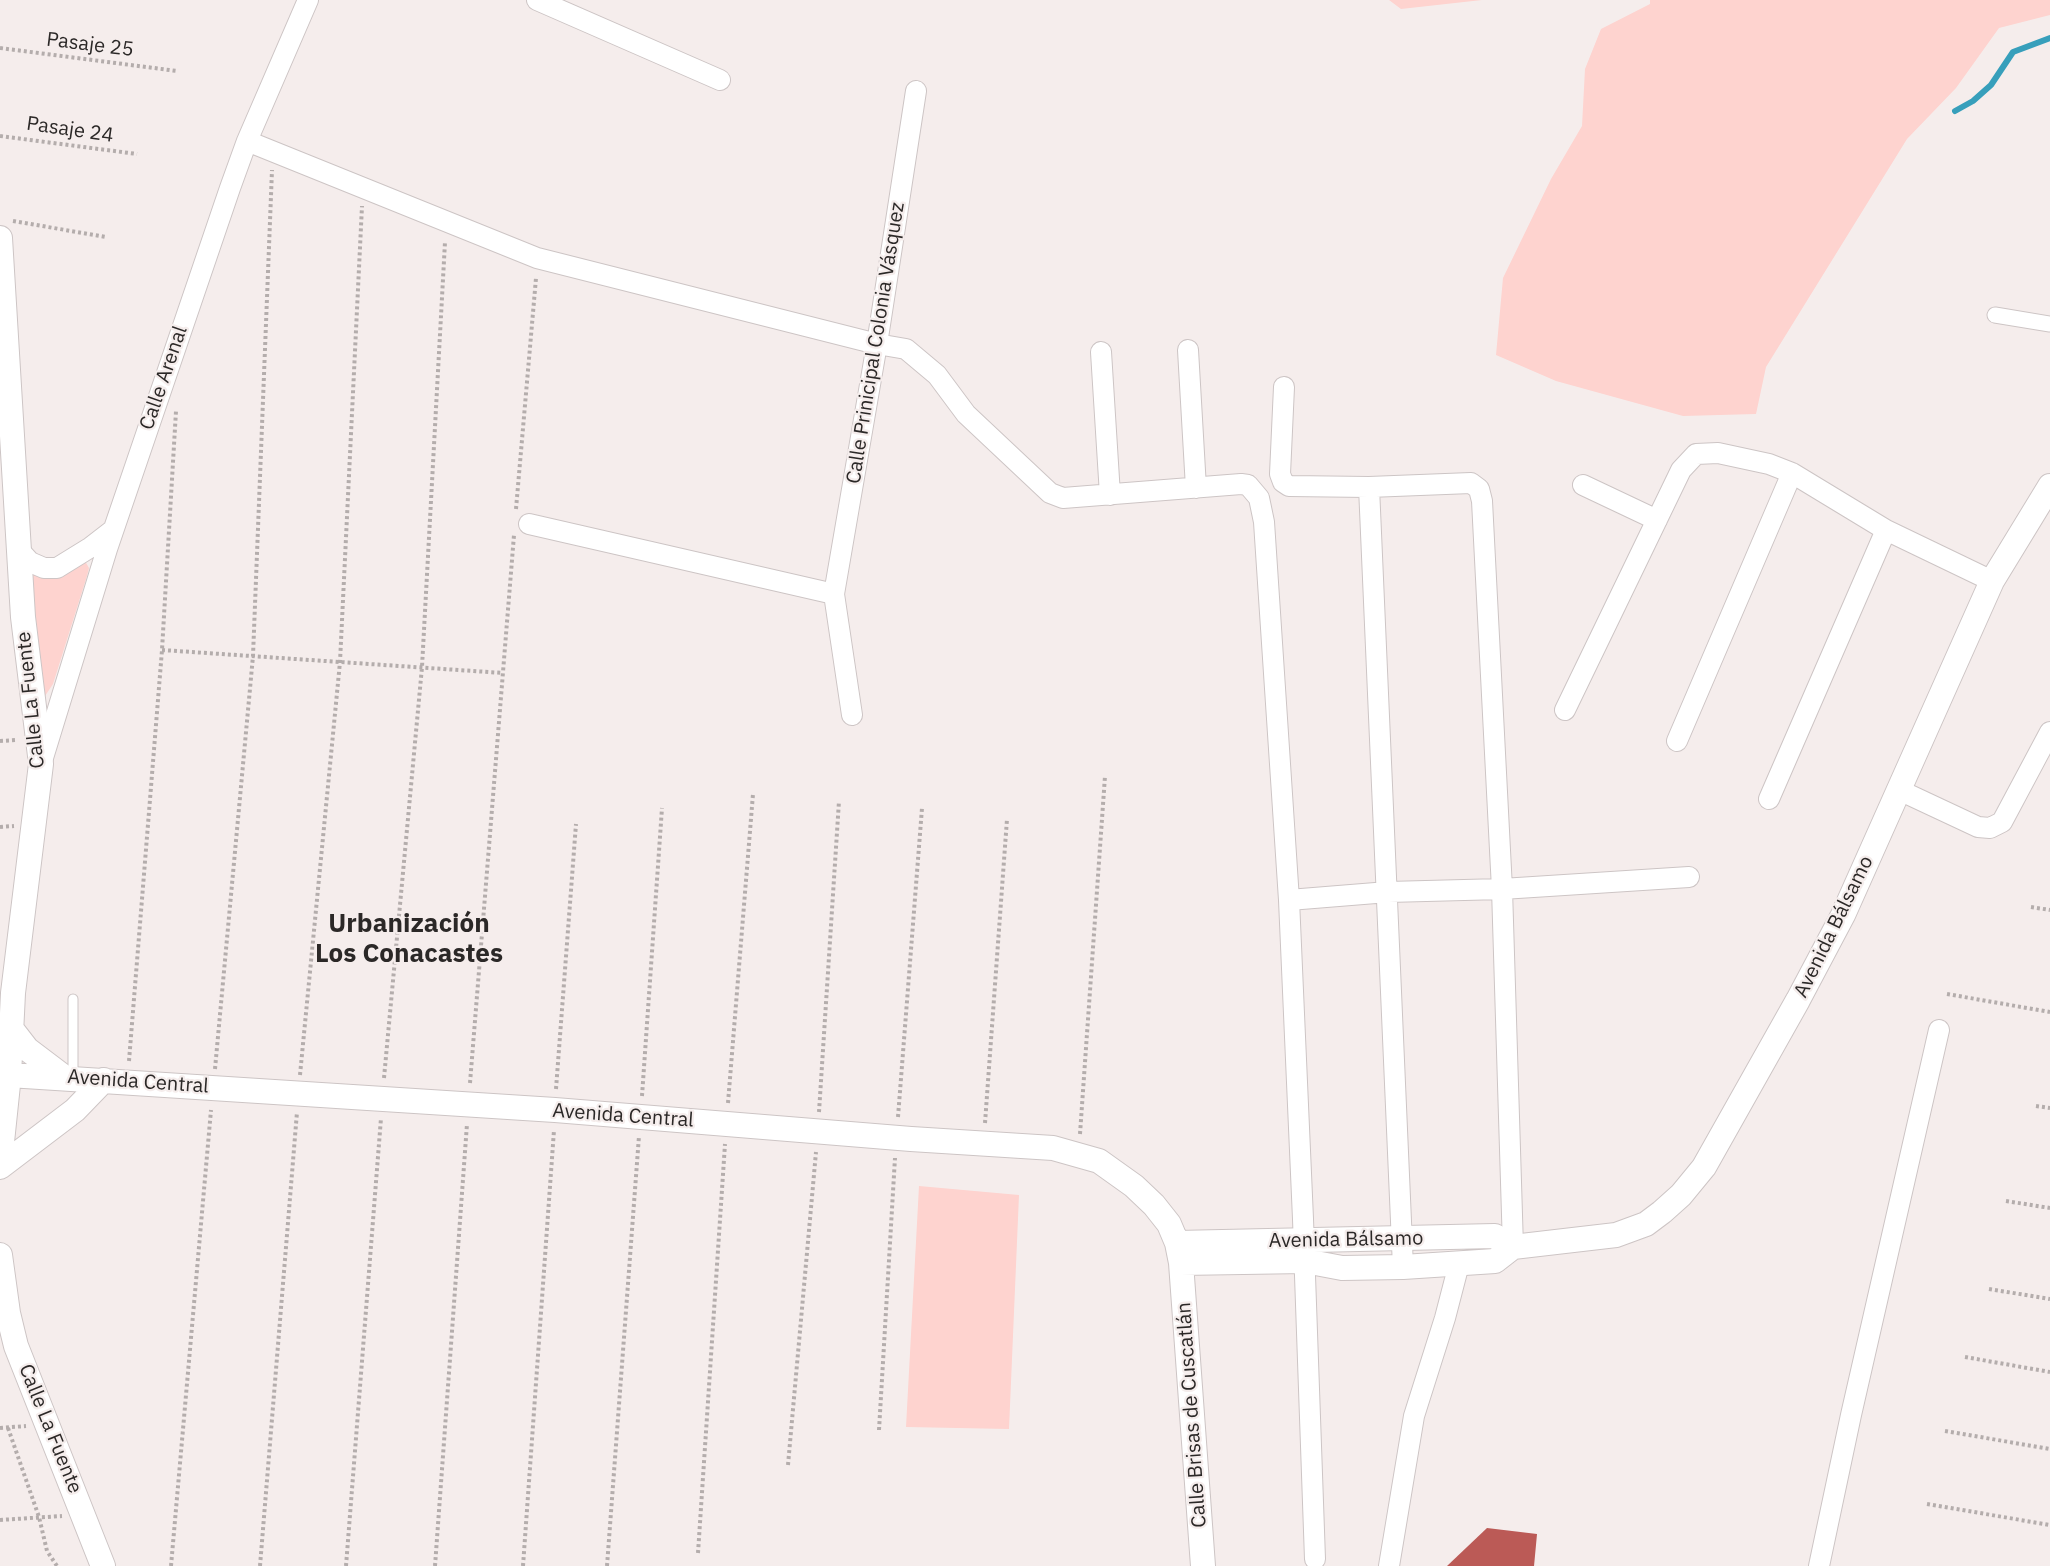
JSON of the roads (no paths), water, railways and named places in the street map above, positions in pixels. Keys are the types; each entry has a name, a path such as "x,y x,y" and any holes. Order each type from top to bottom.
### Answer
{"street":[{"name":"Calle Arenal","path":"41,764 113,529 247,141 308,0"},
{"path":"537,0 720,80"},
{"name":"Calle Prinicipal Colonia Vásquez","path":"852,715 834,594 877,344 916,91"},
{"path":"247,141 537,258 877,344 906,349 937,375 966,414 1050,493 1063,498 1248,485 1260,498 1264,522 1289,900 1315,1559"},
{"name":"Calle La Fuente","path":"0,1161 9,1074 10,1027 41,764 22,617 5,229"},
{"path":"1995,315 2050,324"},
{"path":"1188,350 1196,488"},
{"path":"1101,352 1110,495"},
{"path":"1284,387 1280,474 1283,482 1289,486 1369,487 1471,483 1479,489 1482,501 1503,888 1513,1247"},
{"path":"1565,710 1681,470 1696,454 1718,453 1769,464 1792,473 1886,530 1992,581"},
{"path":"1677,741 1792,473"},
{"path":"1260,498 1283,482"},
{"path":"1583,485 1657,520"},
{"name":"Avenida Bálsamo","path":"1304,1251 1342,1268 1495,1262 1513,1247 1616,1235 1646,1224 1681,1195 1704,1167 1843,915 1992,581 2050,486"},
{"path":"1369,487 1403,1267"},
{"path":"520,524 834,594"},
{"path":"18,549 30,562 44,568 57,568 91,548 113,529"},
{"path":"1769,799 1886,530"},
{"path":"1899,790 1978,827 1990,828 2002,822 2050,732"},
{"path":"1289,900 1388,892 1689,877"},
{"path":"10,1027 27,1049 69,1077"},
{"path":"1819,1566 1939,1029"},
{"name":"Avenida Central","path":"9,1074 555,1110 896,1138 1053,1148 1099,1161 1134,1186 1164,1218 1179,1253"},
{"path":"0,1167 75,1110 104,1080"},
{"name":"Avenida Bálsamo","path":"1179,1253 1304,1251 1402,1239 1495,1236 1513,1247"},
{"name":"Calle Brisas de Cuscatlán","path":"1179,1253 1203,1566"},
{"name":"Calle La Fuente","path":"0,1255 8,1313 16,1346 103,1566"},
{"path":"1389,1566 1414,1416 1445,1318 1459,1264"}],"lane":[{"path":"69,1077 73,999"}],"waterway":[{"path":"1955,111 1973,101 1991,85 2013,52 2050,38"}],"district":[{"name":"Urbanización Los Conacastes","path":"409,939"}]}
